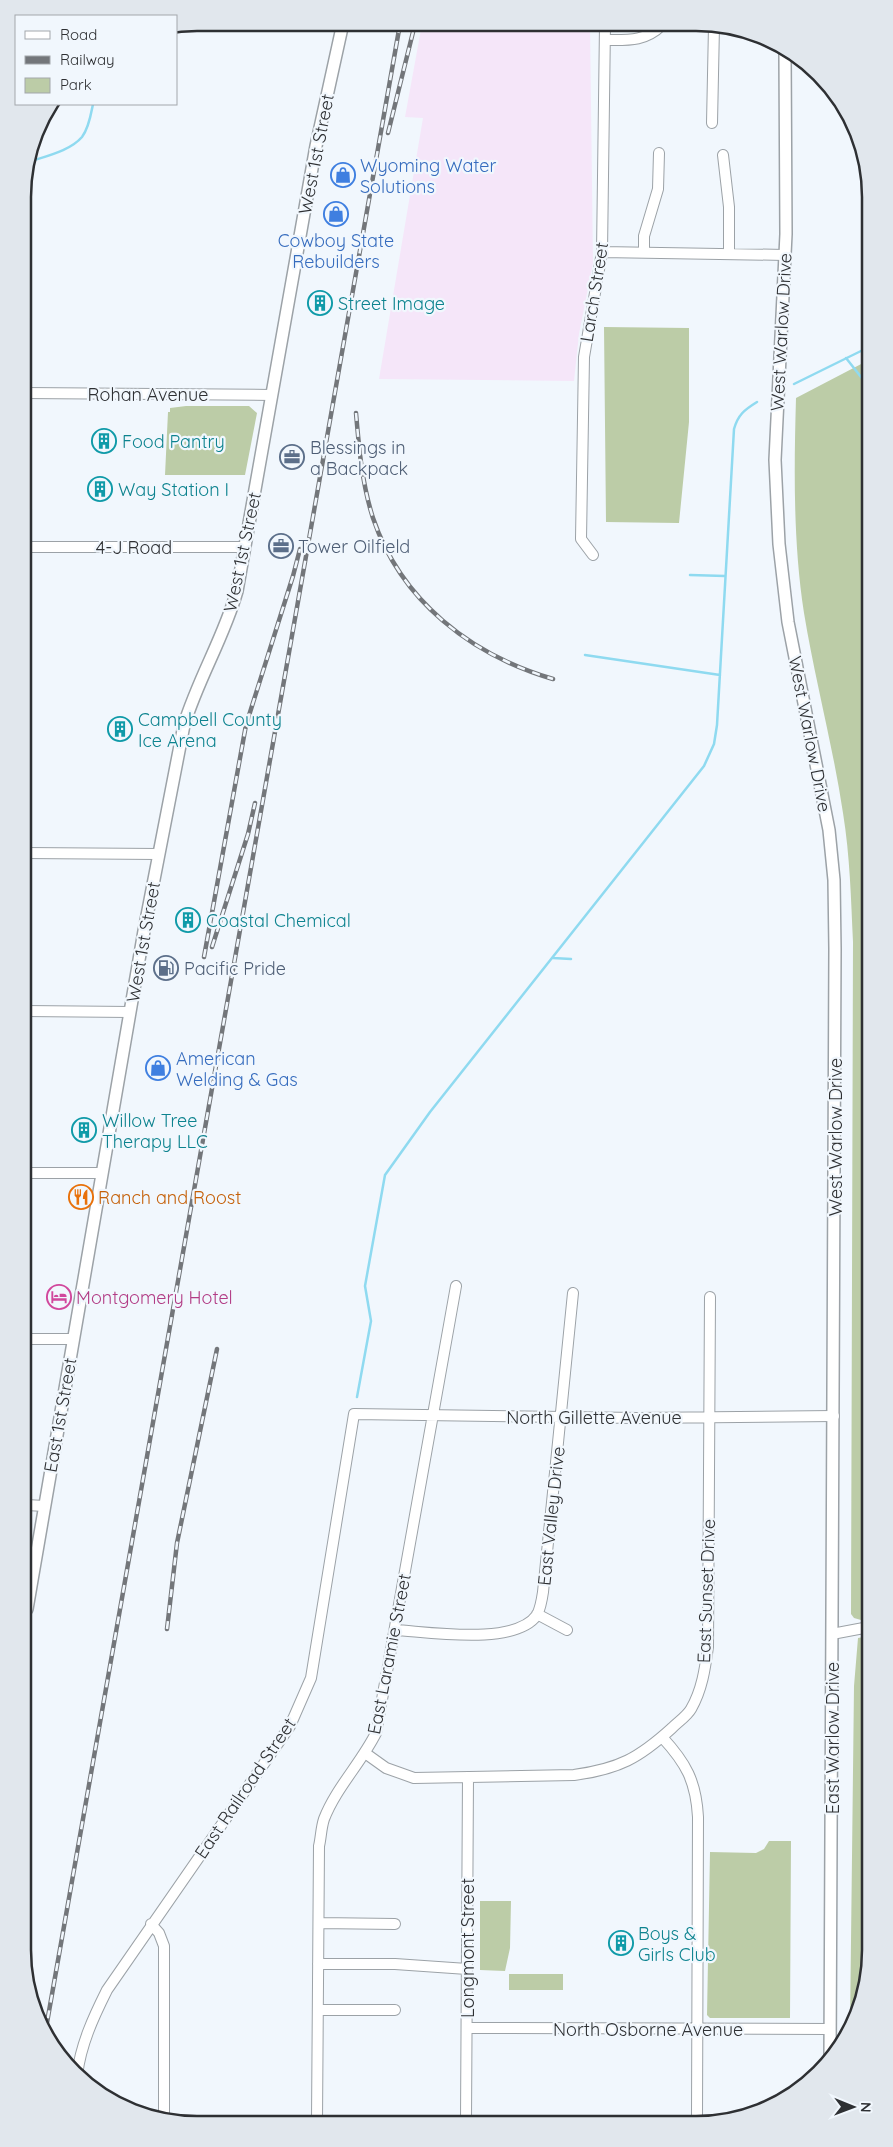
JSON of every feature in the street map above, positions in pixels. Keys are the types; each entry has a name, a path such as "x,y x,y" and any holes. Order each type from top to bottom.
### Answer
{"street":[{"name":"West 1st Street","path":"73,1339 158,854 184,725 192,698 225,629 232,608 245,547 316,146 341,31"},
{"name":"Larch Street","path":"593,556 581,539 582,391 584,357 602,252 604,31"},
{"path":"605,40 644,38 654,31"},
{"path":"712,123 714,33"},
{"name":"West Warlow Drive","path":"785,57 785,255 775,460 779,544 786,605 820,781 834,880 834,1416"},
{"path":"644,252 644,236 658,189 659,153"},
{"path":"723,155 729,207 729,254"},
{"path":"602,252 785,255"},
{"name":"Rohan Avenue","path":"32,393 272,394"},
{"name":"4-J Road","path":"32,546 245,547"},
{"path":"32,853 158,854"},
{"path":"32,1011 130,1012"},
{"path":"31,1173 102,1173"},
{"name":"East Laramie Street","path":"317,2116 319,1846 323,1822 332,1800 366,1754 376,1733 396,1630 456,1286"},
{"name":"East Valley Drive","path":"537,1614 544,1592 573,1293"},
{"name":"East Sunset Drive","path":"366,1754 386,1768 414,1778 574,1775 600,1772 624,1764 643,1753 690,1711 703,1682 708,1647 710,1297"},
{"path":"31,1339 73,1339"},
{"name":"East 1st Street","path":"31,1584 73,1339"},
{"name":"North Gillette Avenue","path":"354,1414 562,1417 834,1416"},
{"name":"East Railroad Street","path":"78,2065 88,2028 106,1990 290,1726 311,1678 354,1414"},
{"name":"East Warlow Drive","path":"830,2046 834,1416"},
{"path":"31,1505 44,1506"},
{"path":"396,1630 497,1634 520,1629 537,1614 567,1630"},
{"path":"832,1634 861,1628"},
{"path":"662,1737 678,1754 691,1777 697,1795 697,2116"},
{"name":"Longmont Street","path":"466,2116 468,1777"},
{"path":"319,1923 395,1924"},
{"path":"151,1924 159,1933 164,1946 164,2113"},
{"path":"318,1964 395,1964 467,1969"},
{"path":"318,2010 395,2010"},
{"name":"North Osborne Avenue","path":"466,2028 830,2029"}],"shaded area":[{"path":"421,31 590,31 593,263 579,334 574,381 379,379 423,118 405,117"}],"green space":[{"path":"604,327 689,328 689,422 679,523 606,522"},
{"path":"862,364 861,1620 854,1618 851,1614 853,942 850,878 839,788 813,663 800,586 796,532 796,398"},
{"path":"186,406 249,406 257,413 245,475 165,475 168,412 170,412 170,408"},
{"path":"861,1637 861,1961 859,1982 850,2010 854,1686 858,1638"},
{"path":"769,1841 791,1841 790,2018 710,2018 707,2015 710,1852 756,1853 764,1849"},
{"path":"480,1901 511,1901 510,1948 505,1971 480,1970"},
{"path":"509,1974 563,1974 563,1990 509,1990"}],"waterway":[{"path":"36,160 77,142 86,129 93,105"},
{"path":"794,384 862,351"},
{"path":"846,358 862,378"},
{"path":"357,1397 371,1321 365,1286 385,1175 430,1112 704,766 714,744 717,725 734,429 742,413 757,402"},
{"path":"690,575 725,576"},
{"path":"585,655 720,675"},
{"path":"553,958 571,959"}],"railway":[{"path":"47,2020 399,31"},
{"path":"388,133 413,31"},
{"path":"356,413 369,505 385,548 401,575 443,621 467,639 523,669 553,679"},
{"path":"204,957 246,725 300,549"},
{"path":"212,947 248,834 255,803"},
{"path":"167,1629 177,1543 217,1349"}],"place":[{"name":"Wyoming Water Solutions","path":"343,175"},
{"name":"Cowboy State Rebuilders","path":"336,214"},
{"name":"Street Image","path":"320,303"},
{"name":"Food Pantry","path":"104,441"},
{"name":"Blessings in a Backpack","path":"292,457"},
{"name":"Way Station I","path":"100,489"},
{"name":"Tower Oilfield","path":"281,546"},
{"name":"Campbell County Ice Arena","path":"120,729"},
{"name":"Coastal Chemical","path":"188,920"},
{"name":"Pacific Pride","path":"166,968"},
{"name":"American Welding & Gas","path":"158,1068"},
{"name":"Willow Tree Therapy LLC","path":"84,1130"},
{"name":"Ranch and Roost","path":"81,1197"},
{"name":"Montgomery Hotel","path":"59,1297"},
{"name":"Boys & Girls Club","path":"621,1943"}]}
